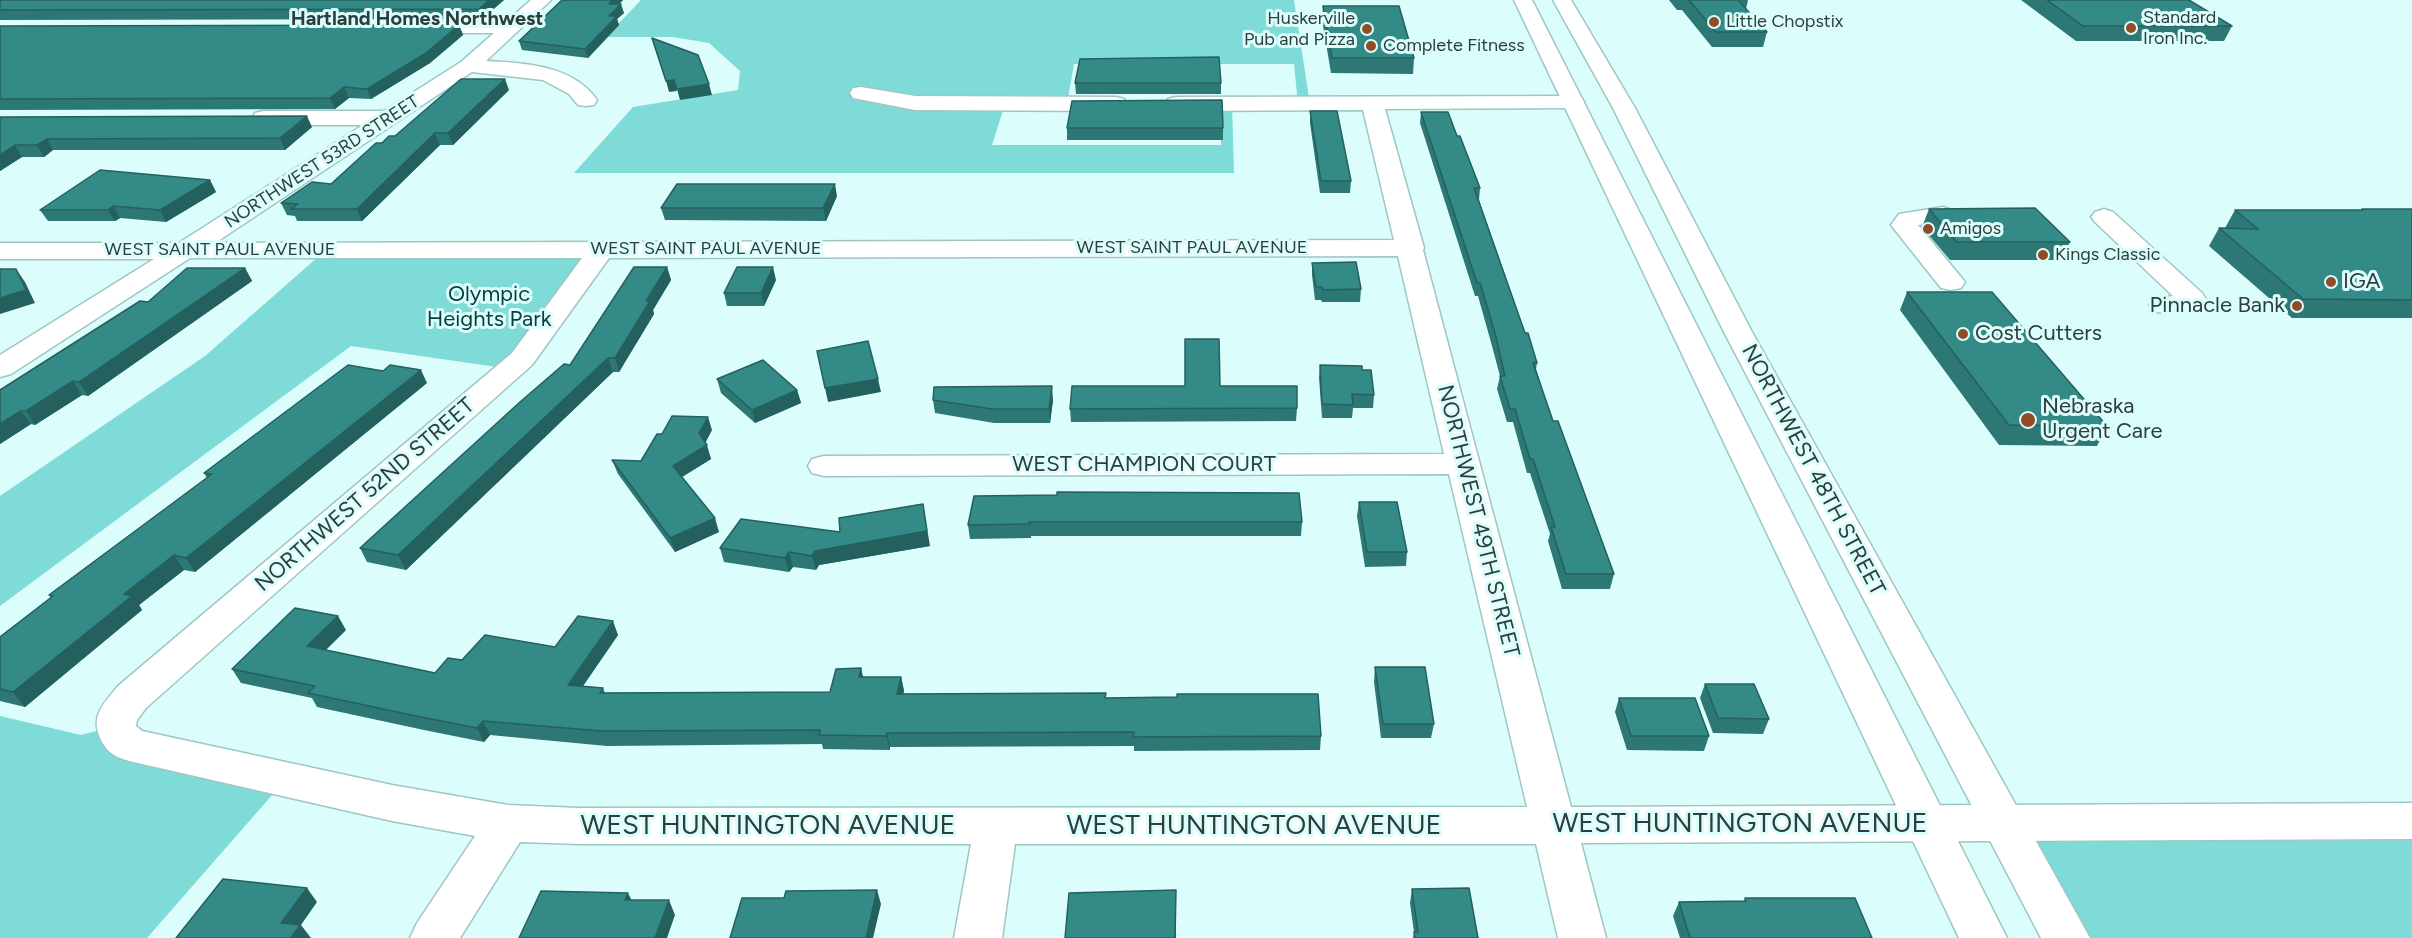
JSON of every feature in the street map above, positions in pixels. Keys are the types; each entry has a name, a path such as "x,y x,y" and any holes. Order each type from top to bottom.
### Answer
{"street":[{"name":"NORTHWEST 53RD STREET","path":"0,368 468,66 542,0"},
{"path":"1523,0 1983,938"},
{"name":"NORTHWEST 48TH STREET","path":"1563,0 1624,108 1725,307 2066,938"},
{"path":"400,27 513,27"},
{"path":"468,66 559,78 577,87 586,100"},
{"path":"861,93 915,103 1573,102 1592,108 1680,271 1725,307"},
{"name":"NORTHWEST 49TH STREET","path":"1373,104 1411,248 1582,938"},
{"path":"237,118 388,118"},
{"path":"1943,215 1915,216 1908,219 1904,225 1951,282"},
{"path":"2104,217 2192,299 2190,303 2182,305 2163,305"},
{"name":"WEST SAINT PAUL AVENUE","path":"0,251 1411,248"},
{"name":"NORTHWEST 52ND STREET","path":"115,726 119,712 132,697 522,359 601,250"},
{"name":"WEST CHAMPION COURT","path":"824,465 1465,464"},
{"name":"WEST HUNTINGTON AVENUE","path":"115,726 118,736 129,745 287,778 392,803 508,824 579,826 2345,824 2412,821"},
{"path":"434,938 508,824"},
{"path":"978,938 996,826"}],"green space":[{"path":"641,0 1294,0 1310,104 1298,104 1294,64 1074,64 1067,104 1005,104 992,145 1221,145 1220,104 1232,104 1234,173 574,173 633,107 738,90 740,71 709,43 673,37 606,37"},
{"name":"Olympic Heights Park","path":"326,250 601,250 511,369 351,346 0,606 0,496 205,356"},
{"path":"0,716 81,735 115,726 287,778 147,938 0,938"},
{"path":"2412,821 2412,938 2066,938 2005,823"}],"building":[{"path":"0,0 489,0 479,9 0,10"},
{"path":"562,0 612,0 609,4 621,4 609,16 617,16 585,49 519,41"},
{"path":"1689,0 1738,0 1767,32 1716,32"},
{"path":"2047,0 2189,0 2232,26 2083,26"},
{"path":"1323,6 1399,6 1414,58 1332,58"},
{"path":"459,25 426,53 367,89 344,87 330,98 0,99 0,26"},
{"path":"652,38 698,55 709,84 677,89 674,80 666,81"},
{"path":"1219,57 1221,83 1075,83 1080,59"},
{"path":"461,79 505,79 448,133 435,133 357,209 291,209 298,204 281,203 312,182 331,184 376,143 382,143 389,136 395,136"},
{"path":"1222,100 1223,128 1067,128 1072,101"},
{"path":"1310,111 1337,111 1351,181 1321,181"},
{"path":"1421,112 1448,112 1457,136 1460,136 1480,188 1474,188 1525,333 1528,333 1537,363 1533,363 1553,421 1558,421 1614,574 1566,574 1551,527 1555,527 1533,459 1530,459 1515,409 1510,409 1500,376 1505,376 1480,283 1477,283"},
{"path":"307,116 280,138 47,139 37,145 15,145 0,155 0,117"},
{"path":"100,170 210,180 160,210 113,206 108,210 40,210"},
{"path":"677,184 835,184 823,208 661,208"},
{"path":"2035,208 2070,242 1957,242 1929,209"},
{"name":"IGA","path":"2412,209 2412,300 2303,299 2219,228 2258,229 2235,210"},
{"path":"1356,262 1361,289 1323,290 1322,287 1316,287 1312,263"},
{"path":"634,267 667,267 646,301 650,301 615,358 608,358 398,555 360,548 520,402 564,364 570,365"},
{"path":"737,267 773,267 761,293 724,293"},
{"path":"187,268 245,268 79,382 73,381 26,411 21,411 0,424 0,390 140,301 148,302"},
{"path":"0,269 16,269 26,290 0,298"},
{"path":"1907,292 1992,292 2107,426 2009,425"},
{"path":"1185,339 1219,339 1220,386 1297,386 1297,408 1070,409 1072,386 1185,386"},
{"path":"868,341 878,379 825,388 817,351"},
{"path":"763,360 797,390 752,410 717,379"},
{"path":"348,365 383,371 390,365 421,370 186,558 174,555 124,594 132,596 13,692 0,689 0,637 53,596 49,595 212,474 204,473"},
{"path":"1320,365 1362,366 1362,370 1371,370 1374,395 1352,394 1353,405 1322,404"},
{"path":"1052,386 1049,409 992,409 933,400 934,387"},
{"path":"672,416 708,417 699,433 707,445 673,466 715,518 670,538 612,460 641,461 657,434 662,434"},
{"path":"1057,492 1299,493 1302,522 1029,522 1029,524 968,525 974,496 1057,495"},
{"path":"1359,502 1397,502 1407,552 1367,552"},
{"path":"923,504 927,531 815,551 812,556 789,552 785,558 720,548 741,519 840,532 839,518"},
{"path":"295,608 338,616 307,646 435,673 448,658 462,660 485,635 555,647 578,616 613,621 568,685 603,688 600,693 830,692 836,669 861,668 859,677 901,677 897,694 1106,693 1105,698 1177,697 1177,694 1318,694 1321,736 1133,737 1134,732 819,735 820,730 601,731 483,721 477,728 308,693 315,686 232,669"},
{"path":"1375,667 1425,667 1434,724 1383,724"},
{"path":"1705,684 1754,684 1769,719 1718,718"},
{"path":"1619,698 1695,698 1709,736 1631,736"},
{"path":"223,879 307,888 281,923 300,925 291,938 176,938"},
{"path":"1469,888 1478,938 1415,938 1414,932 1418,932 1412,889"},
{"path":"877,890 866,938 730,938 742,898 784,898 786,891"},
{"path":"1176,890 1175,938 1065,938 1069,893"},
{"path":"541,891 628,893 625,900 669,900 655,938 519,938"},
{"path":"1745,898 1855,898 1872,938 1690,938 1679,902 1746,901"}],"place":[{"name":"Little Chopstix","path":"1714,22"},
{"name":"Standard Iron Inc.","path":"2131,28"},
{"name":"Huskerville Pub and Pizza","path":"1367,29"},
{"name":"Complete Fitness","path":"1371,46"},
{"name":"Amigos","path":"1928,229"},
{"name":"Kings Classic","path":"2043,255"},
{"name":"IGA","path":"2331,282"},
{"name":"Pinnacle Bank","path":"2297,306"},
{"name":"Cost Cutters","path":"1963,334"},
{"name":"Nebraska Urgent Care","path":"2028,420"}],"district":[{"name":"Hartland Homes Northwest","path":"417,19"}]}
